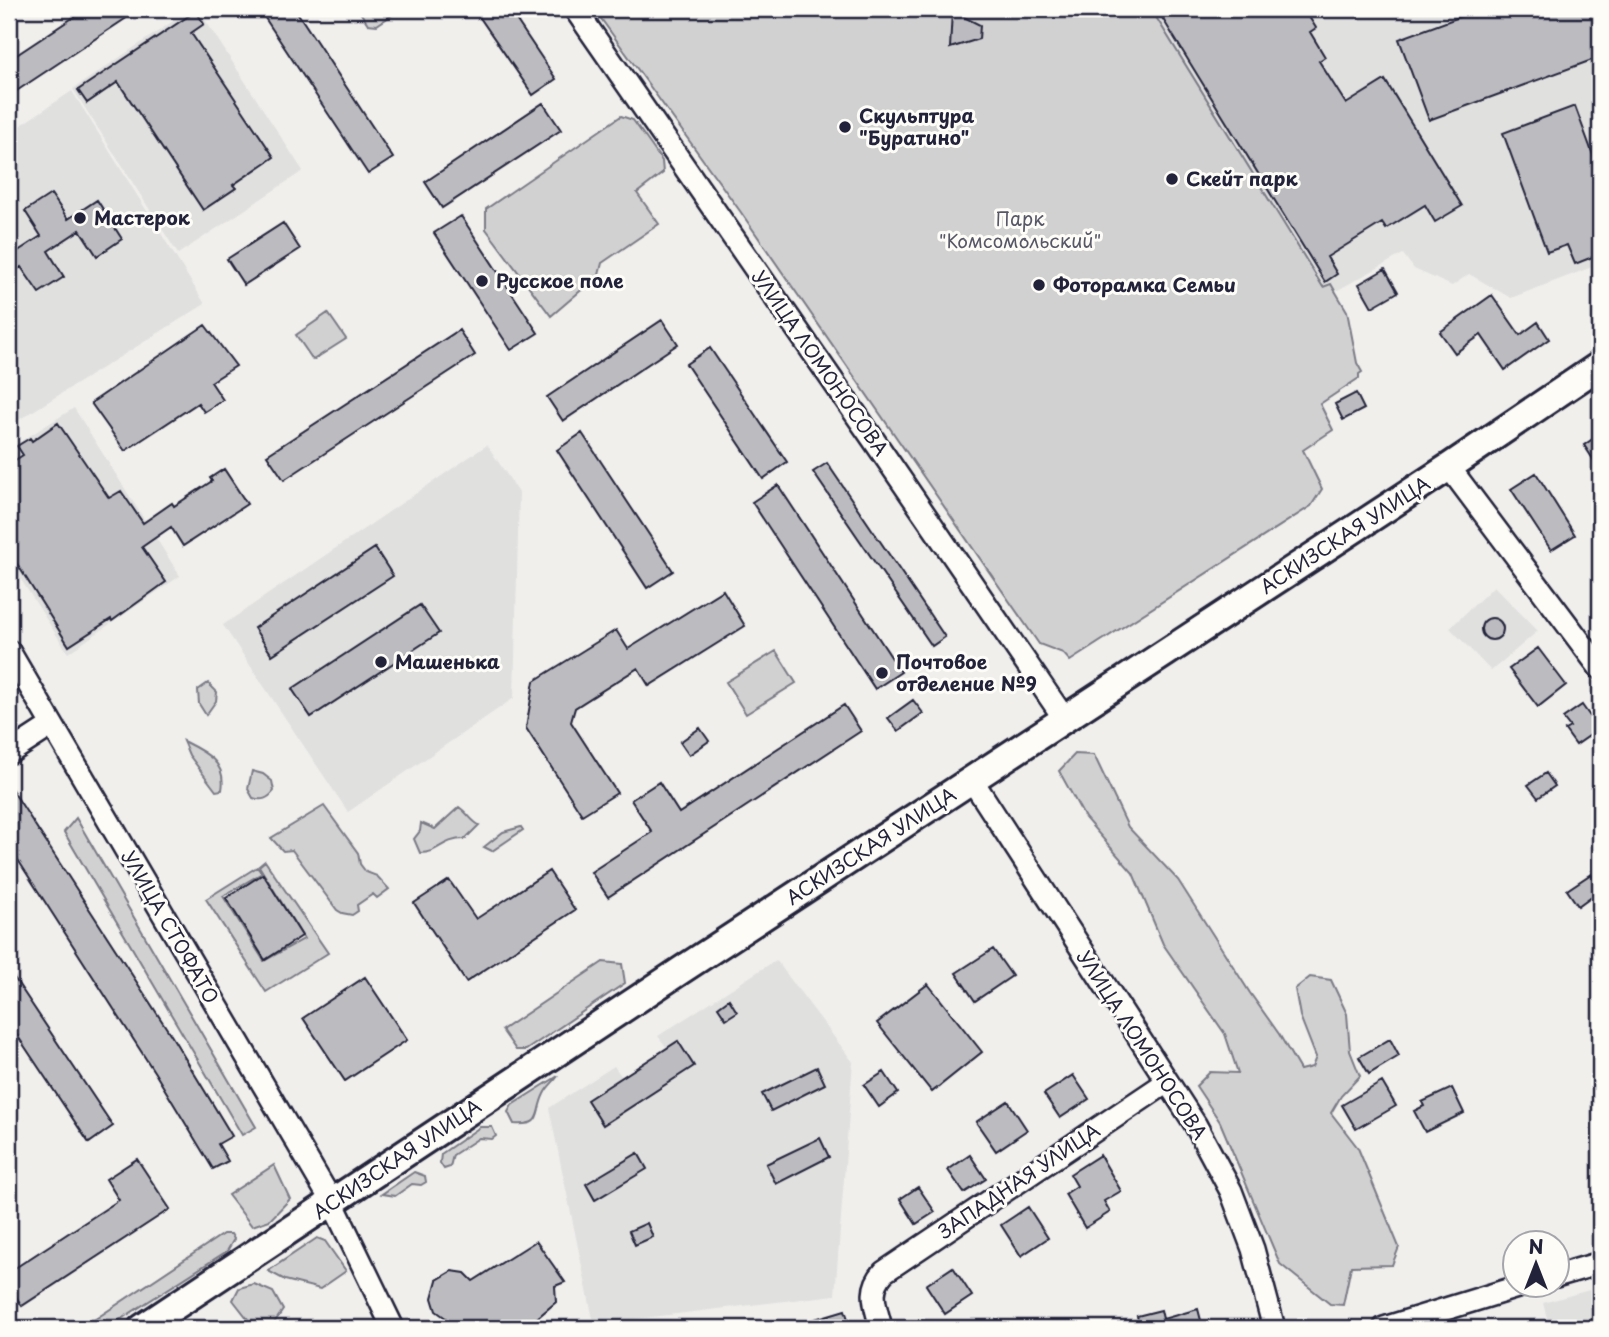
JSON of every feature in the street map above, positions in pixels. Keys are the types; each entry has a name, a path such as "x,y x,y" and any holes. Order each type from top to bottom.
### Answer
{"main road":[{"name":"АСКИЗСКАЯ УЛИЦА","path":"142,1328 1064,718 1450,467 1600,365"}],"street":[{"name":"УЛИЦА ЛОМОНОСОВА","path":"575,9 1064,718"},
{"path":"1450,467 1600,668"},
{"name":"УЛИЦА СТОФАТО","path":"9,651 332,1202 393,1328"},
{"path":"9,753 52,725"},
{"name":"УЛИЦА ЛОМОНОСОВА","path":"972,780 1195,1124 1231,1191 1253,1249 1274,1328"},
{"name":"ЗАПАДНАЯ УЛИЦА","path":"881,1328 874,1297 874,1283 895,1264 1167,1082"},
{"path":"1570,1272 1600,1263"},
{"path":"1384,1328 1500,1292"}],"shaded area":[{"path":"191,9 198,9 303,171 178,254 73,89"},
{"path":"1151,9 1600,9 1600,264 1511,298 1469,274 1452,286 1414,269 1403,254 1336,291 1331,284 1324,287"},
{"name":"Мастерок","path":"72,91 205,304 9,426 9,133"},
{"path":"74,408 180,576 68,653 9,561 9,457 19,451 15,445"},
{"name":"Машенька","path":"487,445 519,493 514,698 348,812 223,625"},
{"path":"1494,586 1538,631 1491,671 1450,628"},
{"path":"776,960 853,1062 835,1295 594,1324 549,1108 614,1066 622,1077 667,1048 658,1036"},
{"path":"1600,1287 1600,1328 1527,1328 1548,1322 1543,1303 1570,1298 1570,1295"}],"green space":[{"path":"358,9 401,9 377,25 368,24"},
{"name":"Парк \"Комсомольский\"","path":"594,9 1151,9 1323,287 1331,284 1347,311 1357,363 1362,372 1359,378 1320,404 1333,430 1303,450 1322,489 1311,506 1070,661 1063,653 1039,644 740,211"},
{"path":"621,116 633,120 662,161 663,173 637,193 659,224 602,263 599,275 551,316 486,229 486,209"},
{"path":"328,313 346,339 313,360 296,335"},
{"path":"776,651 796,683 746,714 726,682"},
{"path":"208,683 217,692 216,701 206,715 199,704 198,690"},
{"path":"183,741 206,754 218,765 223,780 222,790 216,791 189,755"},
{"path":"1075,754 1094,755 1128,827 1178,880 1300,1070 1312,1067 1316,1057 1300,1016 1295,989 1310,977 1331,980 1347,1014 1350,1051 1360,1076 1341,1096 1331,1113 1358,1148 1399,1247 1392,1265 1351,1266 1343,1305 1330,1304 1280,1264 1220,1122 1196,1086 1210,1072 1238,1073 1225,1034 1163,944 1133,873 1085,818 1059,771"},
{"path":"252,771 263,774 272,781 274,791 267,798 253,798 248,789"},
{"path":"324,806 358,853 360,864 366,872 377,876 389,889 377,898 373,894 357,905 358,911 352,915 337,910 292,850 283,851 271,838"},
{"path":"459,807 479,825 465,839 451,841 432,851 420,853 414,839 420,831 421,823 435,829"},
{"path":"76,818 256,1127 242,1135 64,832"},
{"path":"521,827 523,830 492,851 484,847 503,832"},
{"path":"265,861 328,953 266,992 206,899 257,867 262,873 223,896 264,961 304,939 259,866"},
{"path":"603,962 622,964 625,983 526,1050 516,1050 502,1030"},
{"path":"558,1076 545,1091 534,1121 514,1124 508,1112 512,1105"},
{"path":"480,1127 492,1127 496,1136 492,1139 479,1138 453,1155 450,1167 444,1169 440,1163 441,1154"},
{"path":"274,1165 290,1199 270,1220 252,1226 228,1195"},
{"path":"414,1172 425,1176 426,1182 421,1185 412,1184 395,1196 382,1194"},
{"path":"223,1234 231,1234 234,1239 227,1251 107,1328 82,1328"},
{"path":"317,1238 325,1241 346,1271 320,1289 285,1280 268,1271"},
{"path":"254,1284 273,1292 283,1310 274,1323 251,1323 233,1300 239,1288"}],"building":[{"path":"86,9 140,9 9,96 9,60"},
{"path":"259,9 295,9 393,158 368,174"},
{"path":"474,9 509,9 556,79 533,95"},
{"path":"1174,9 1304,9 1316,28 1310,32 1325,57 1319,61 1346,104 1385,80 1462,206 1435,222 1425,205 1386,229 1382,223 1327,257 1337,274 1325,282 1161,16"},
{"path":"1481,9 1591,9 1600,33 1600,57 1429,120 1399,39"},
{"path":"196,11 204,24 191,33 274,157 233,185 236,188 203,210 118,82 87,103 78,90"},
{"path":"952,11 980,25 979,39 950,48"},
{"path":"543,103 561,130 442,208 425,182"},
{"path":"1575,106 1600,174 1600,254 1575,264 1567,245 1547,252 1503,133"},
{"path":"51,194 68,219 97,200 122,239 97,256 80,230 48,251 64,277 39,293 21,267 9,276 9,257 41,236 25,211"},
{"path":"461,216 538,333 511,350 434,233"},
{"path":"283,223 300,249 244,285 227,259"},
{"path":"1385,269 1398,292 1372,307 1359,284"},
{"path":"1492,295 1520,335 1538,322 1549,339 1505,370 1481,335 1455,353 1440,332"},
{"path":"662,320 678,344 563,421 547,397"},
{"path":"205,325 236,366 211,382 223,400 204,412 198,403 125,451 91,403"},
{"path":"459,330 475,355 284,480 267,455"},
{"path":"710,348 787,462 763,479 686,364"},
{"path":"1356,393 1364,409 1343,420 1335,404"},
{"path":"58,423 109,498 121,491 143,523 212,481 210,478 224,469 247,504 183,546 171,527 142,547 166,582 112,621 111,619 69,646 9,551 9,464 23,455 17,446 30,438 32,441"},
{"path":"582,433 673,571 647,588 557,450"},
{"path":"1600,434 1600,470 1584,445"},
{"path":"827,463 945,637 932,646 813,472"},
{"path":"1536,473 1575,535 1551,550 1511,489"},
{"path":"778,485 901,672 875,689 752,502"},
{"path":"375,548 393,576 272,655 254,628"},
{"path":"723,590 745,626 649,686 638,668 575,708 571,722 617,793 582,815 526,728 534,681 616,630 628,649"},
{"path":"420,605 439,633 311,717 292,689"},
{"path":"1492,618 1500,621 1503,629 1500,637 1492,640 1484,637 1481,629 1484,621"},
{"path":"1538,648 1566,685 1538,707 1509,669"},
{"path":"913,700 923,713 898,731 888,718"},
{"path":"844,705 861,731 608,897 591,872 652,832 631,800 659,782 679,813"},
{"path":"1582,705 1599,729 1576,745 1565,730 1570,727 1563,718"},
{"path":"700,728 709,741 689,755 680,742"},
{"path":"1546,773 1555,786 1538,798 1528,785"},
{"path":"9,785 171,1035 232,1136 218,1144 228,1161 213,1169 155,1073 9,846"},
{"path":"549,871 575,910 466,982 414,903 449,880 476,919"},
{"path":"263,874 302,936 265,960 226,898"},
{"path":"1591,874 1600,890 1578,906 1567,890"},
{"path":"993,949 1012,976 975,1001 956,973"},
{"path":"9,970 113,1126 89,1143 9,1023"},
{"path":"365,977 407,1040 345,1081 303,1018"},
{"path":"928,984 982,1052 932,1092 877,1023"},
{"path":"729,999 737,1012 726,1019 718,1007"},
{"path":"1390,1039 1399,1056 1369,1074 1359,1057"},
{"path":"678,1041 694,1066 603,1125 587,1100"},
{"path":"817,1067 825,1084 771,1111 762,1094"},
{"path":"884,1072 898,1093 879,1107 864,1085"},
{"path":"1073,1075 1089,1099 1060,1118 1044,1094"},
{"path":"1382,1082 1396,1106 1356,1129 1342,1105"},
{"path":"1452,1088 1464,1113 1425,1132 1414,1111 1424,1106 1422,1102"},
{"path":"1008,1101 1027,1130 996,1151 976,1122"},
{"path":"820,1138 829,1157 776,1184 766,1164"},
{"path":"638,1153 647,1169 595,1200 586,1184"},
{"path":"970,1155 986,1179 964,1193 948,1170"},
{"path":"1100,1155 1121,1191 1104,1201 1110,1212 1085,1228 1065,1194 1077,1186 1070,1174"},
{"path":"137,1159 170,1209 22,1306 9,1286 9,1272 119,1200 106,1179"},
{"path":"918,1187 935,1212 916,1224 900,1199"},
{"path":"1028,1207 1048,1238 1021,1256 1001,1225"},
{"path":"647,1223 653,1237 635,1245 629,1231"},
{"path":"536,1241 565,1282 555,1286 556,1302 536,1319 537,1328 455,1328 454,1324 436,1311 432,1298 437,1280 452,1271 465,1273 473,1281"},
{"path":"953,1267 972,1296 945,1314 926,1285"},
{"path":"1198,1309 1203,1328 1140,1328 1137,1316 1161,1310 1163,1319"},
{"path":"845,1310 851,1328 796,1328 795,1325"}],"place":[{"name":"Скульптура \"Буратино\"","path":"845,127"},
{"name":"Скейт парк","path":"1172,179"},
{"name":"Мастерок","path":"80,218"},
{"name":"Русское поле","path":"482,281"},
{"name":"Фоторамка Семьи","path":"1039,285"},
{"name":"Машенька","path":"381,662"},
{"name":"Почтовое отделение №9","path":"882,673"}]}
